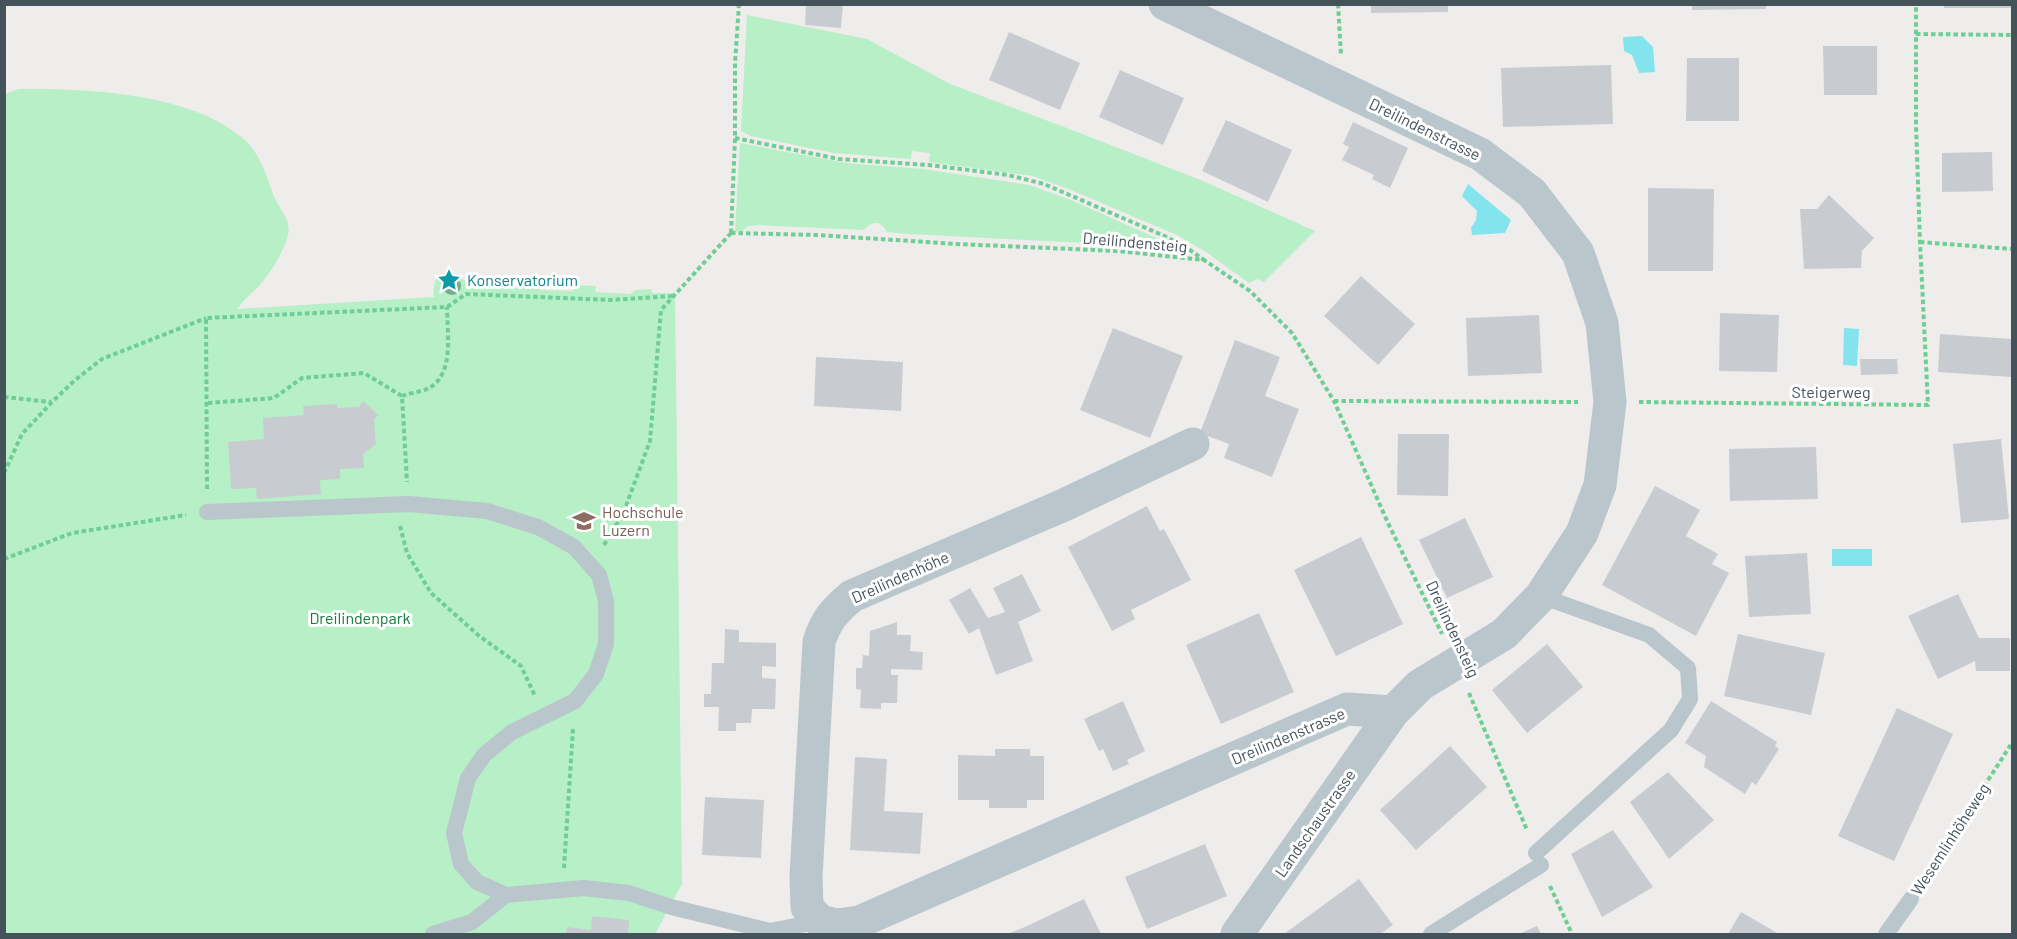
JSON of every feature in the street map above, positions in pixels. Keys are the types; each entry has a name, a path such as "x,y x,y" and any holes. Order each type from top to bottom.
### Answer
{"street":[{"name":"Dreilindenstrasse","path":"820,921 837,925 859,922 1347,709 1393,712 1420,685 1503,634 1541,596 1582,533 1600,485 1610,402 1602,324 1578,253 1532,193 1480,154 1166,4"},
{"name":"Dreilindenhöhe","path":"820,921 807,907 806,877 819,642 825,624 836,609 852,596 1064,505 1193,444"},
{"name":"Landschaustrasse","path":"1237,934 1393,712"}],"lane":[{"path":"207,512 409,504 487,511 538,527 574,547 599,575 606,601 606,644 596,674 575,701 512,732 484,755 468,778 454,833 461,864 477,882 506,895 472,922 433,934"},
{"path":"1431,934 1539,859 1671,730 1690,699 1688,668 1649,635 1541,596"},
{"name":"Dreilindenstrasse","path":"506,895 584,888 630,893 670,907 770,931 820,921"},
{"name":"Wesemlinhöheweg","path":"1886,934 1911,899"}],"path":[{"path":"591,567 623,514 650,441 661,310 731,233 735,63 739,4"},
{"path":"1338,4 1341,57"},
{"name":"Steigerweg","path":"1334,401 1928,405 1920,242 1916,4"},
{"path":"1916,34 2013,35"},
{"path":"735,138 839,159 929,165 1008,175 1044,184 1169,238 1190,249 1204,260"},
{"name":"Dreilindensteig","path":"731,233 818,235 956,244 1118,250 1204,260 1250,291 1292,333 1334,401 1388,523 1456,662 1572,934"},
{"path":"1920,242 2013,249"},
{"path":"4,473 22,434 52,402 102,359 206,318 447,307 466,294 610,300 674,296"},
{"path":"208,403 274,398 302,378 364,373 402,396 430,387 442,376 447,358 447,307"},
{"path":"4,559 72,533 207,512 206,318"},
{"path":"402,396 409,504 399,524 407,553 431,593 478,635 521,666 537,703 534,723"},
{"path":"4,397 52,402"},
{"path":"564,863 575,701"},
{"name":"Wesemlinhöheweg","path":"1911,899 2013,743"}],"green space":[{"path":"747,15 867,39 950,84 1203,181 1315,231 1264,282 1257,279 1249,283 1206,252 1177,235 1033,176 929,162 930,153 912,151 911,159 834,153 751,136 741,131"},
{"name":"Dreilindenpark","path":"19,89 107,92 169,103 198,112 224,125 246,141 262,166 289,230 285,245 271,271 237,309 434,297 436,280 444,273 455,274 469,287 520,288 521,282 540,283 540,290 574,291 574,285 596,286 595,292 630,294 635,290 651,289 652,293 675,293 682,884 655,934 5,934 5,94"},
{"path":"740,143 846,163 923,169 1029,185 1071,200 1181,249 1180,253 1106,244 909,234 887,232 876,223 864,230 759,225 748,226 741,232 735,231"}],"water":[{"path":"1642,36 1653,47 1655,72 1639,73 1632,55 1624,51 1623,37"},
{"path":"1468,184 1511,220 1505,233 1472,235 1471,228 1476,220 1477,211 1462,196"},
{"path":"1844,328 1859,329 1857,366 1843,365"},
{"path":"1832,549 1872,549 1872,566 1832,566"}],"building":[{"path":"806,4 843,4 841,28 805,25"},
{"path":"1371,4 1448,4 1448,12 1371,13"},
{"path":"1944,4 2012,4 2012,8 1944,8"},
{"path":"1692,5 1766,5 1766,9 1692,10"},
{"path":"1009,32 1080,63 1060,110 989,80"},
{"path":"1823,46 1877,46 1877,95 1824,95"},
{"path":"1687,58 1739,58 1739,121 1686,121"},
{"path":"1611,65 1613,124 1503,127 1501,68"},
{"path":"1120,70 1184,98 1163,145 1099,117"},
{"path":"1226,120 1292,150 1268,202 1202,171"},
{"path":"1353,122 1408,148 1390,188 1372,179 1374,175 1342,160 1349,147 1343,144"},
{"path":"1992,152 1993,191 1942,192 1942,153"},
{"path":"1648,188 1714,189 1713,271 1648,271"},
{"path":"1829,195 1874,238 1862,251 1861,268 1804,269 1800,209 1817,209"},
{"path":"1361,276 1415,324 1378,365 1324,316"},
{"path":"1720,313 1779,315 1777,372 1719,371"},
{"path":"1539,315 1542,373 1468,376 1466,318"},
{"path":"1113,328 1183,356 1150,438 1080,410"},
{"path":"1940,334 2012,339 2011,377 1938,372"},
{"path":"1235,340 1280,357 1265,396 1299,409 1272,477 1224,458 1229,444 1200,433"},
{"path":"816,357 903,362 901,411 814,406"},
{"path":"1860,359 1897,359 1898,374 1861,375"},
{"path":"363,401 378,415 374,420 376,444 363,454 364,468 340,469 340,479 320,480 321,494 257,499 256,488 231,489 228,442 264,439 263,418 304,415 303,406 337,404 337,408 359,407"},
{"path":"1398,434 1449,434 1448,496 1397,495"},
{"path":"2001,439 2009,519 1961,523 1953,444"},
{"path":"1816,447 1818,499 1730,501 1729,449"},
{"path":"1655,486 1700,510 1686,536 1718,554 1712,564 1729,573 1696,636 1602,585"},
{"path":"1147,506 1160,531 1164,529 1191,580 1131,610 1135,619 1112,631 1068,547"},
{"path":"1465,518 1493,577 1447,598 1419,540"},
{"path":"1361,537 1403,624 1336,656 1294,570"},
{"path":"1807,553 1811,614 1749,617 1745,556"},
{"path":"1022,574 1041,611 1018,622 1033,661 996,675 979,628 969,634 949,600 970,588 988,618 1005,612 993,588"},
{"path":"1958,594 1979,638 2010,638 2010,671 1976,671 1975,661 1938,679 1908,616"},
{"path":"1259,613 1294,692 1221,724 1186,645"},
{"path":"897,622 897,635 911,635 910,651 923,652 922,670 891,669 891,675 898,675 897,703 881,703 881,709 860,708 861,690 856,689 856,668 862,668 863,655 869,656 870,631"},
{"path":"725,629 739,630 739,642 776,643 776,667 762,666 762,678 776,679 775,709 752,709 751,723 736,723 736,731 718,731 719,707 704,707 704,694 711,694 712,663 724,663"},
{"path":"1738,634 1825,653 1811,715 1724,696"},
{"path":"1547,644 1583,687 1527,733 1492,690"},
{"path":"1123,701 1145,751 1127,760 1129,764 1113,771 1103,749 1099,751 1084,719"},
{"path":"1711,701 1777,742 1775,746 1779,749 1756,785 1752,782 1745,794 1704,767 1706,756 1685,743"},
{"path":"1897,708 1953,734 1894,861 1838,836"},
{"path":"1450,746 1487,787 1416,850 1380,810"},
{"path":"995,749 1030,749 1030,756 1044,756 1044,800 1027,800 1027,808 989,808 989,800 958,800 958,755 995,756"},
{"path":"855,757 887,759 884,811 923,813 920,854 850,850"},
{"path":"1668,772 1714,820 1669,859 1630,802"},
{"path":"705,797 764,800 761,858 702,855"},
{"path":"1613,830 1653,887 1602,917 1571,854"},
{"path":"1205,844 1227,896 1147,929 1125,877"},
{"path":"1359,879 1393,925 1380,934 1284,934"},
{"path":"1084,899 1101,934 1008,934 1027,926"},
{"path":"1741,912 1779,934 1728,934"},
{"path":"592,916 629,920 628,934 566,934 567,927 591,930"},
{"path":"1537,926 1541,934 1519,934"}],"place":[{"name":"Konservatorium","path":"449,280"},
{"name":"Hochschule Luzern","path":"584,521"}]}
